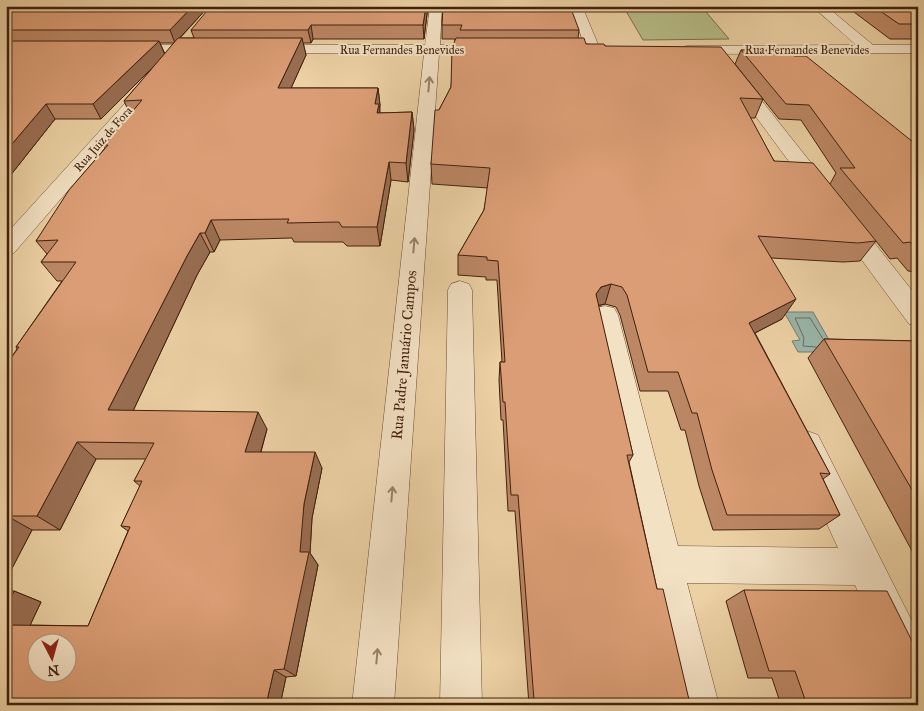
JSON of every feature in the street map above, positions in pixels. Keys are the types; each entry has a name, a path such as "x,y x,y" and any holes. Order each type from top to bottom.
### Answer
{"street":[{"name":"Rua Padre Januário Campos","path":"373,705 436,6"},
{"path":"576,6 593,49"},
{"path":"818,6 869,49"},
{"name":"Rua Juiz de Fora","path":"6,248 197,32"},
{"path":"113,49 224,49"},
{"name":"Rua Fernandes Benevides","path":"254,49 504,50"},
{"path":"573,49 612,49"},
{"name":"Rua Fernandes Benevides","path":"677,50 918,49"},
{"path":"714,50 918,317"},
{"path":"460,290 461,705"},
{"path":"606,315 698,705"},
{"path":"793,414 918,678"},
{"path":"665,564 865,567"}],"green space":[{"path":"623,6 701,6 729,39 643,40"}],"water":[{"path":"784,312 813,312 836,352 798,352 792,341 800,340"}],"building":[{"path":"6,6 193,6 170,30 6,30"},
{"path":"211,6 426,6 423,25 311,25 308,30 191,30"},
{"path":"443,6 570,6 579,30 460,30 462,25 442,25"},
{"path":"873,6 918,6 918,24 899,24"},
{"path":"178,38 302,38 278,88 378,88 375,104 379,104 377,113 412,112 406,163 389,162 377,227 342,227 339,222 287,223 289,219 211,220 205,233 200,233 187,256 108,410 258,412 245,452 315,452 304,504 300,552 309,552 284,669 274,670 266,705 6,705 6,625 88,626 130,527 121,526 142,481 134,481 154,443 77,442 37,516 7,516 6,518 6,365 19,347 16,347 76,262 41,262 58,240 36,241 69,190 108,145 104,145 142,100 124,101"},
{"path":"456,38 584,38 586,44 604,44 605,46 721,47 763,99 740,98 774,161 813,163 876,241 858,243 758,236 796,299 749,323 830,474 820,473 840,515 727,515 712,470 697,413 692,413 678,372 648,372 627,295 622,287 611,284 601,287 596,294 633,455 627,455 657,589 663,589 690,704 534,700 518,495 511,495 505,402 503,402 500,362 505,362 498,261 487,260 487,257 458,255 484,210 490,168 431,164 435,110 439,110 451,87 452,47"},
{"path":"6,41 159,41 93,104 46,104 6,151"},
{"path":"741,50 789,50 794,56 806,56 918,146 918,250 910,242 903,243 840,168 855,168 809,105 786,104"},
{"path":"824,339 918,341 918,500"},
{"path":"744,590 887,591 918,653 918,705 807,705 795,671 769,671"},
{"path":"6,591 14,591 6,607"}]}
